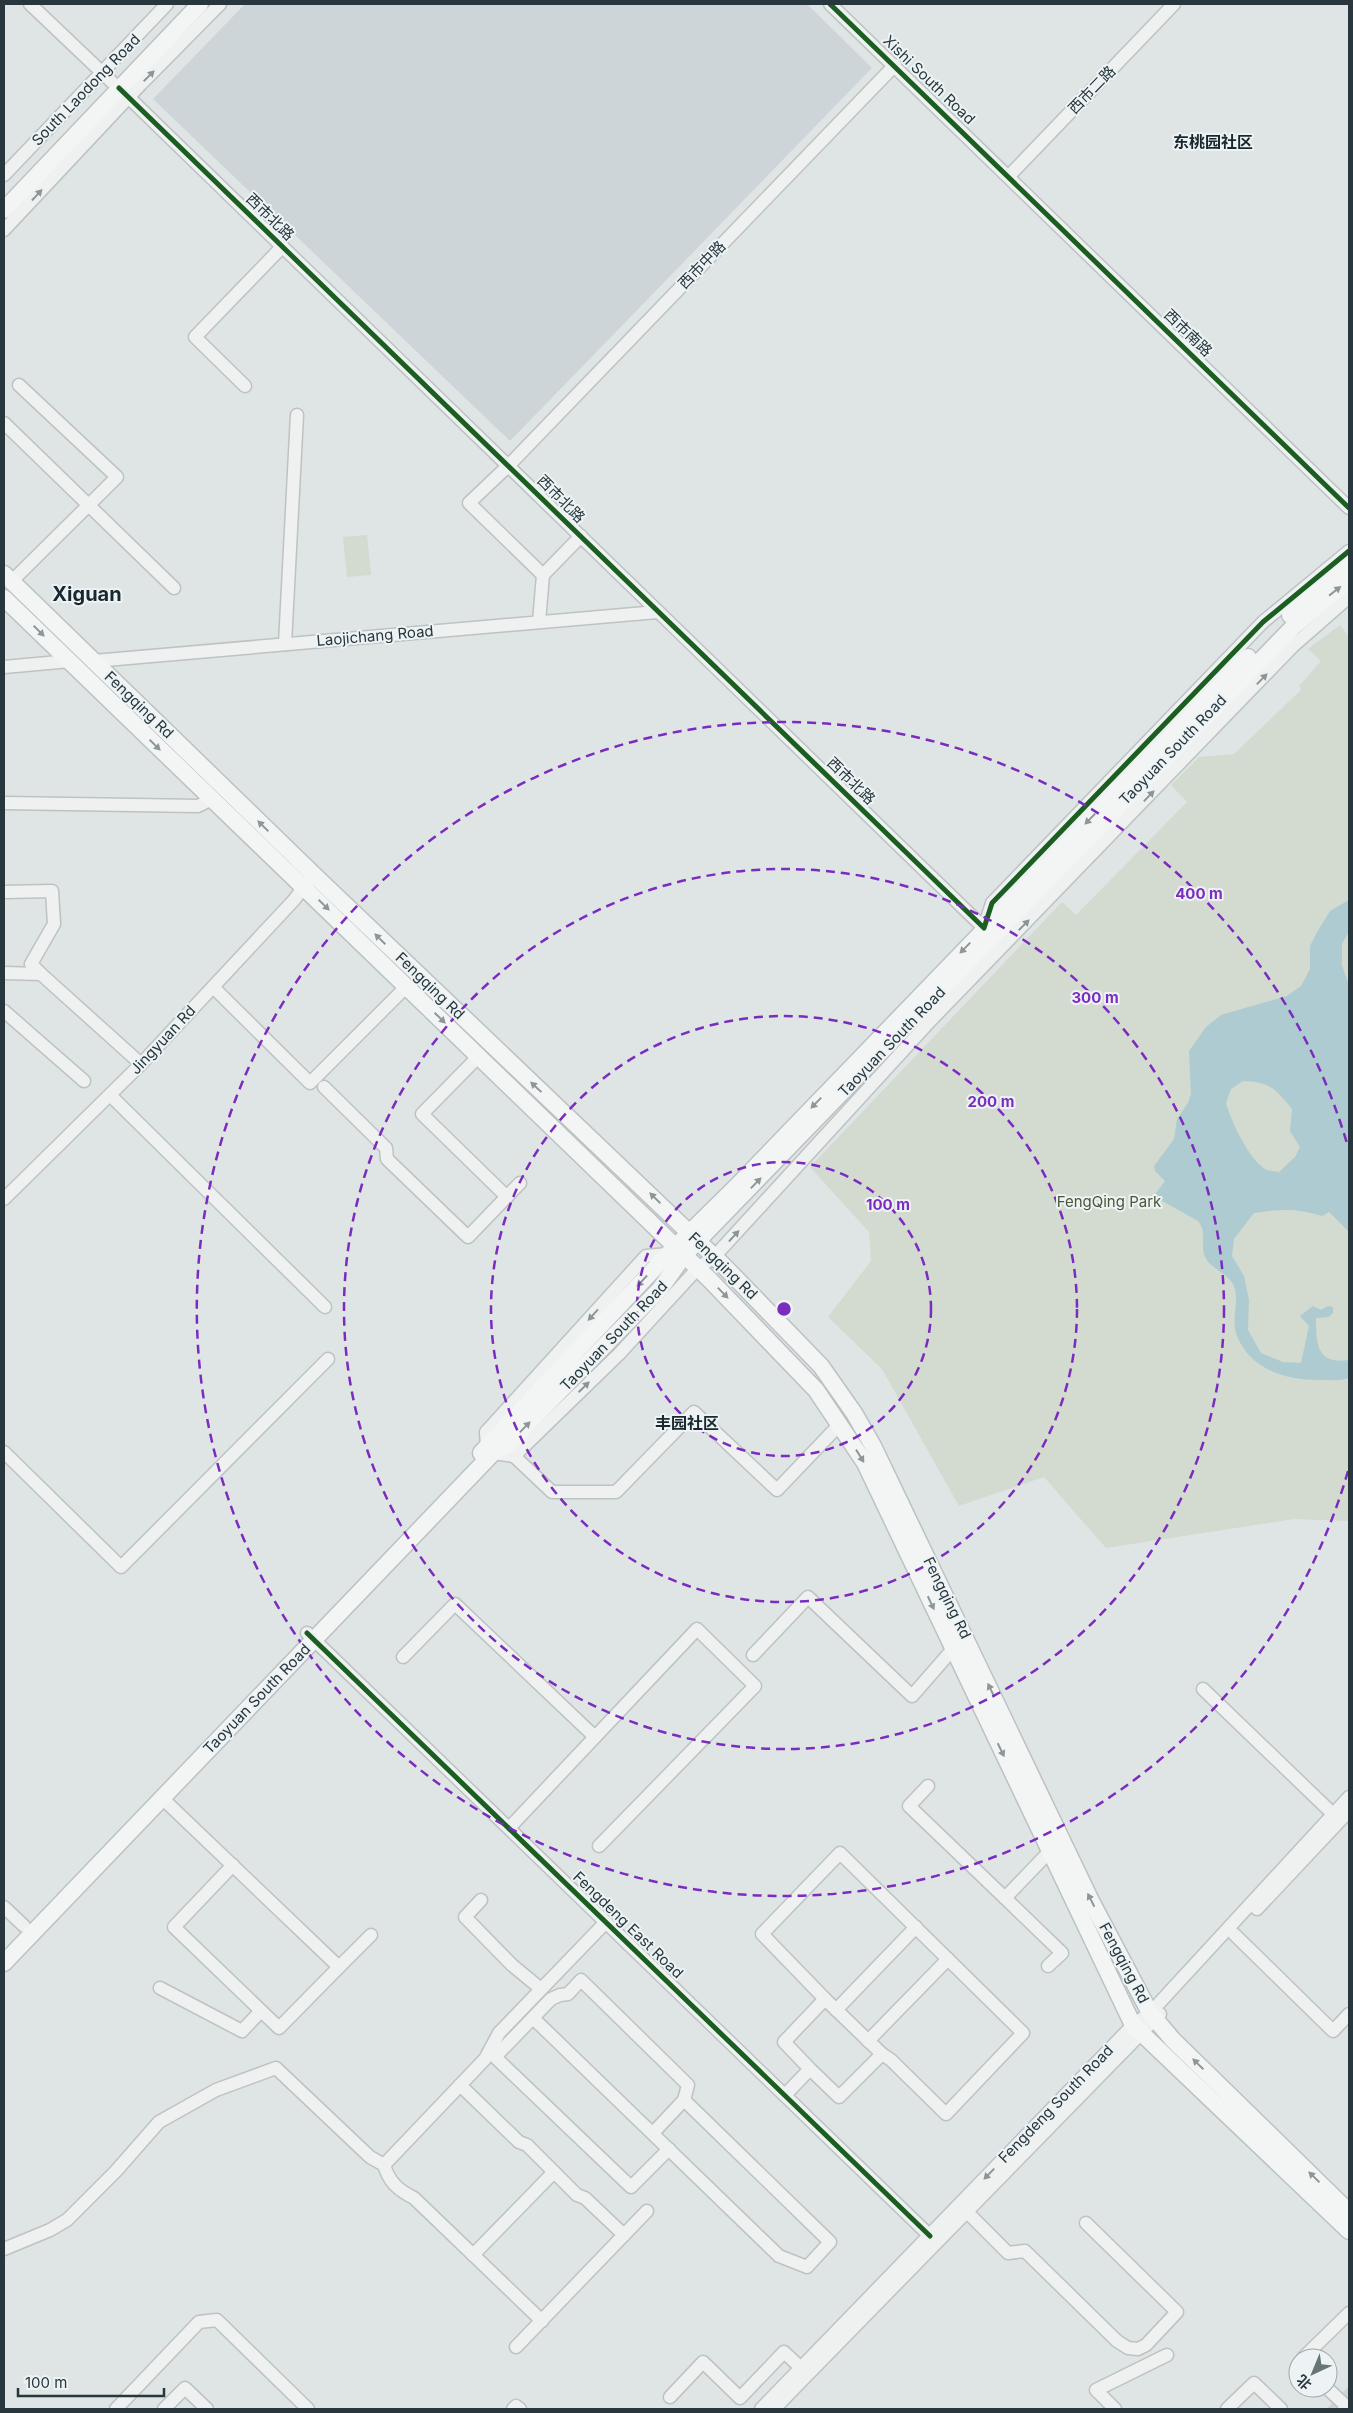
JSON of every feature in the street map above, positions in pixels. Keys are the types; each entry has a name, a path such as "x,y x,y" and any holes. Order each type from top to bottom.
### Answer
{"main road":[{"name":"South Laodong Road","path":"4,210 184,4"},
{"name":"South Laodong Road","path":"4,195 200,4"},
{"name":"Taoyuan South Road","path":"693,1238 984,928 1275,629 1314,592 1349,564"},
{"name":"Fengqing Rd","path":"8,578 94,660 309,881 407,986 676,1251 698,1268 806,1378 840,1424 865,1463 952,1649 1138,2029 1349,2231"},
{"name":"Taoyuan South Road","path":"4,1948 311,1636 490,1450 676,1251 693,1238 1294,626 1349,580"},
{"name":"Fengqing Rd","path":"4,598 212,800 309,881 632,1177 815,1360 854,1413 873,1446 1091,1901 1153,2016 1173,2040 1349,2212"},
{"name":"Taoyuan South Road","path":"4,1963 162,1798 311,1636"}],"street":[{"name":"西市北路","path":"30,4 509,465 657,612 984,928"},
{"name":"South Laodong Road","path":"4,230 115,85 167,4"},
{"name":"South Laodong Road","path":"4,175 115,85 220,4"},
{"name":"Xishi South Road","path":"830,4 1009,176"},
{"name":"西市二路","path":"1009,176 1174,4"},
{"name":"西市中路","path":"543,575 469,503 509,465 895,65"},
{"name":"西市南路","path":"1009,176 1349,508"},
{"path":"245,386 195,337 282,247"},
{"path":"8,578 88,506 117,477 19,385"},
{"path":"285,644 297,415"},
{"path":"4,423 174,588"},
{"path":"539,622 543,575 581,536"},
{"path":"984,928 992,903 1263,622 1349,551"},
{"path":"514,1456 620,1353 698,1268 714,1257 825,1134 988,960 1293,646 1349,597"},
{"name":"Laojichang Road","path":"94,660 657,612"},
{"path":"4,668 70,661"},
{"path":"4,803 198,806 212,800"},
{"name":"Jingyuan Rd","path":"4,1199 141,1064 309,881"},
{"path":"4,892 52,891 54,924 31,964 141,1064"},
{"path":"4,973 40,974"},
{"path":"213,987 310,1083 407,986"},
{"path":"4,1011 84,1081"},
{"path":"479,1056 422,1114 507,1197"},
{"path":"324,1087 386,1148 387,1158 468,1237 520,1183"},
{"path":"110,1095 325,1307"},
{"path":"4,1452 121,1567 328,1359"},
{"path":"490,1450 514,1456 552,1492 616,1492 694,1412 777,1490 840,1424"},
{"path":"753,1654 808,1597 912,1696 952,1649"},
{"path":"403,1658 454,1604 595,1737"},
{"path":"510,1827 697,1629 755,1686 599,1846"},
{"name":"Fengdeng East Road","path":"311,1636 930,2236"},
{"path":"1203,1689 1333,1814"},
{"path":"928,1786 909,1806 1062,1953 1048,1966"},
{"name":"Fengdeng South Road","path":"1153,2016 1349,1797"},
{"path":"162,1798 340,1967"},
{"name":"Fengdeng South Road","path":"761,2409 930,2236 1234,1934 1349,1811"},
{"path":"1005,1898 1050,1851"},
{"path":"840,1853 916,1927 1023,2033 946,2114 836,2010 762,1934 840,1853"},
{"path":"233,1865 174,1927 279,2028 371,1935"},
{"path":"481,1900 465,1916 512,1965 541,1989"},
{"path":"4,1907 24,1926"},
{"path":"384,2165 486,2059 499,2033 606,1922"},
{"path":"836,2010 916,1927"},
{"path":"1234,1934 1333,2031 1349,2014"},
{"path":"868,2041 948,1959"},
{"path":"653,2133 684,2100 688,2085 581,1980 568,1994 551,1998 495,2058 631,2187 669,2149"},
{"path":"160,1988 242,2031 262,2012"},
{"path":"825,1999 784,2042 839,2097 882,2054"},
{"path":"532,2018 779,2256 807,2268 830,2242 684,2100"},
{"name":"Fengdeng South Road","path":"774,2409 967,2212 1138,2029"},
{"path":"4,2249 50,2230 66,2220 116,2171 159,2122 216,2090 276,2068 370,2157 384,2165 388,2179 401,2192 414,2198 542,2320"},
{"path":"785,2095 810,2069"},
{"path":"460,2085 519,2142 528,2145 577,2195 585,2198 624,2235"},
{"path":"473,2255 554,2172"},
{"path":"516,2347 647,2211"},
{"path":"967,2212 1008,2253 1025,2251 1117,2341 1128,2348 1138,2350 1178,2312 1086,2223"},
{"path":"1313,2348 1349,2313"},
{"path":"116,2409 199,2322 217,2320 308,2409"},
{"path":"670,2397 703,2362 740,2398 784,2352 801,2368"},
{"path":"1116,2409 1096,2390 1167,2355"},
{"path":"1227,2409 1254,2383 1281,2409"},
{"path":"164,2409 185,2388 207,2409"},
{"path":"1337,2398 1345,2406 1344,2409"},
{"path":"513,2409 516,2406 520,2409"}],"shaded area":[{"path":"245,4 807,4 872,68 510,441 153,99"},
{"path":"1349,2386 1349,2409 1326,2409 1338,2398"}],"green space":[{"path":"367,535 371,575 347,577 343,537"},
{"name":"FengQing Park","path":"1340,625 1349,637 1349,1521 1294,1519 1106,1548 1044,1477 959,1506 882,1369 828,1317 871,1261 869,1232 810,1167 1062,902 1076,915 1187,802 1171,785 1199,757 1234,754 1301,690 1299,686 1321,661 1308,649"}],"water":[{"path":"1349,900 1349,931 1342,944 1342,965 1349,986 1349,1232 1329,1212 1322,1216 1288,1210 1254,1213 1234,1239 1232,1256 1244,1276 1249,1300 1248,1330 1261,1353 1283,1362 1301,1363 1309,1326 1300,1316 1313,1306 1321,1310 1328,1306 1333,1307 1333,1313 1329,1317 1316,1318 1318,1344 1324,1356 1338,1361 1349,1360 1349,1378 1343,1380 1310,1380 1285,1376 1261,1366 1243,1348 1235,1330 1236,1296 1233,1284 1206,1259 1203,1250 1202,1229 1198,1221 1157,1198 1156,1193 1165,1181 1155,1171 1154,1166 1174,1139 1177,1119 1188,1103 1191,1094 1189,1051 1206,1027 1221,1015 1287,996 1301,986 1310,969 1310,946 1330,911","holes":["1243,1081 1272,1088 1292,1109 1290,1131 1300,1147 1295,1157 1279,1172 1267,1170 1254,1159 1237,1130 1226,1103 1231,1089"]}],"cycle path":[{"path":"830,4 1349,508"},
{"path":"119,88 984,928 992,903 1263,622 1349,551"},
{"path":"307,1633 930,2236"}],"district":[{"name":"东桃园社区","path":"1213,142"},
{"name":"Xiguan","path":"87,594"},
{"name":"丰园社区","path":"687,1423"}]}
